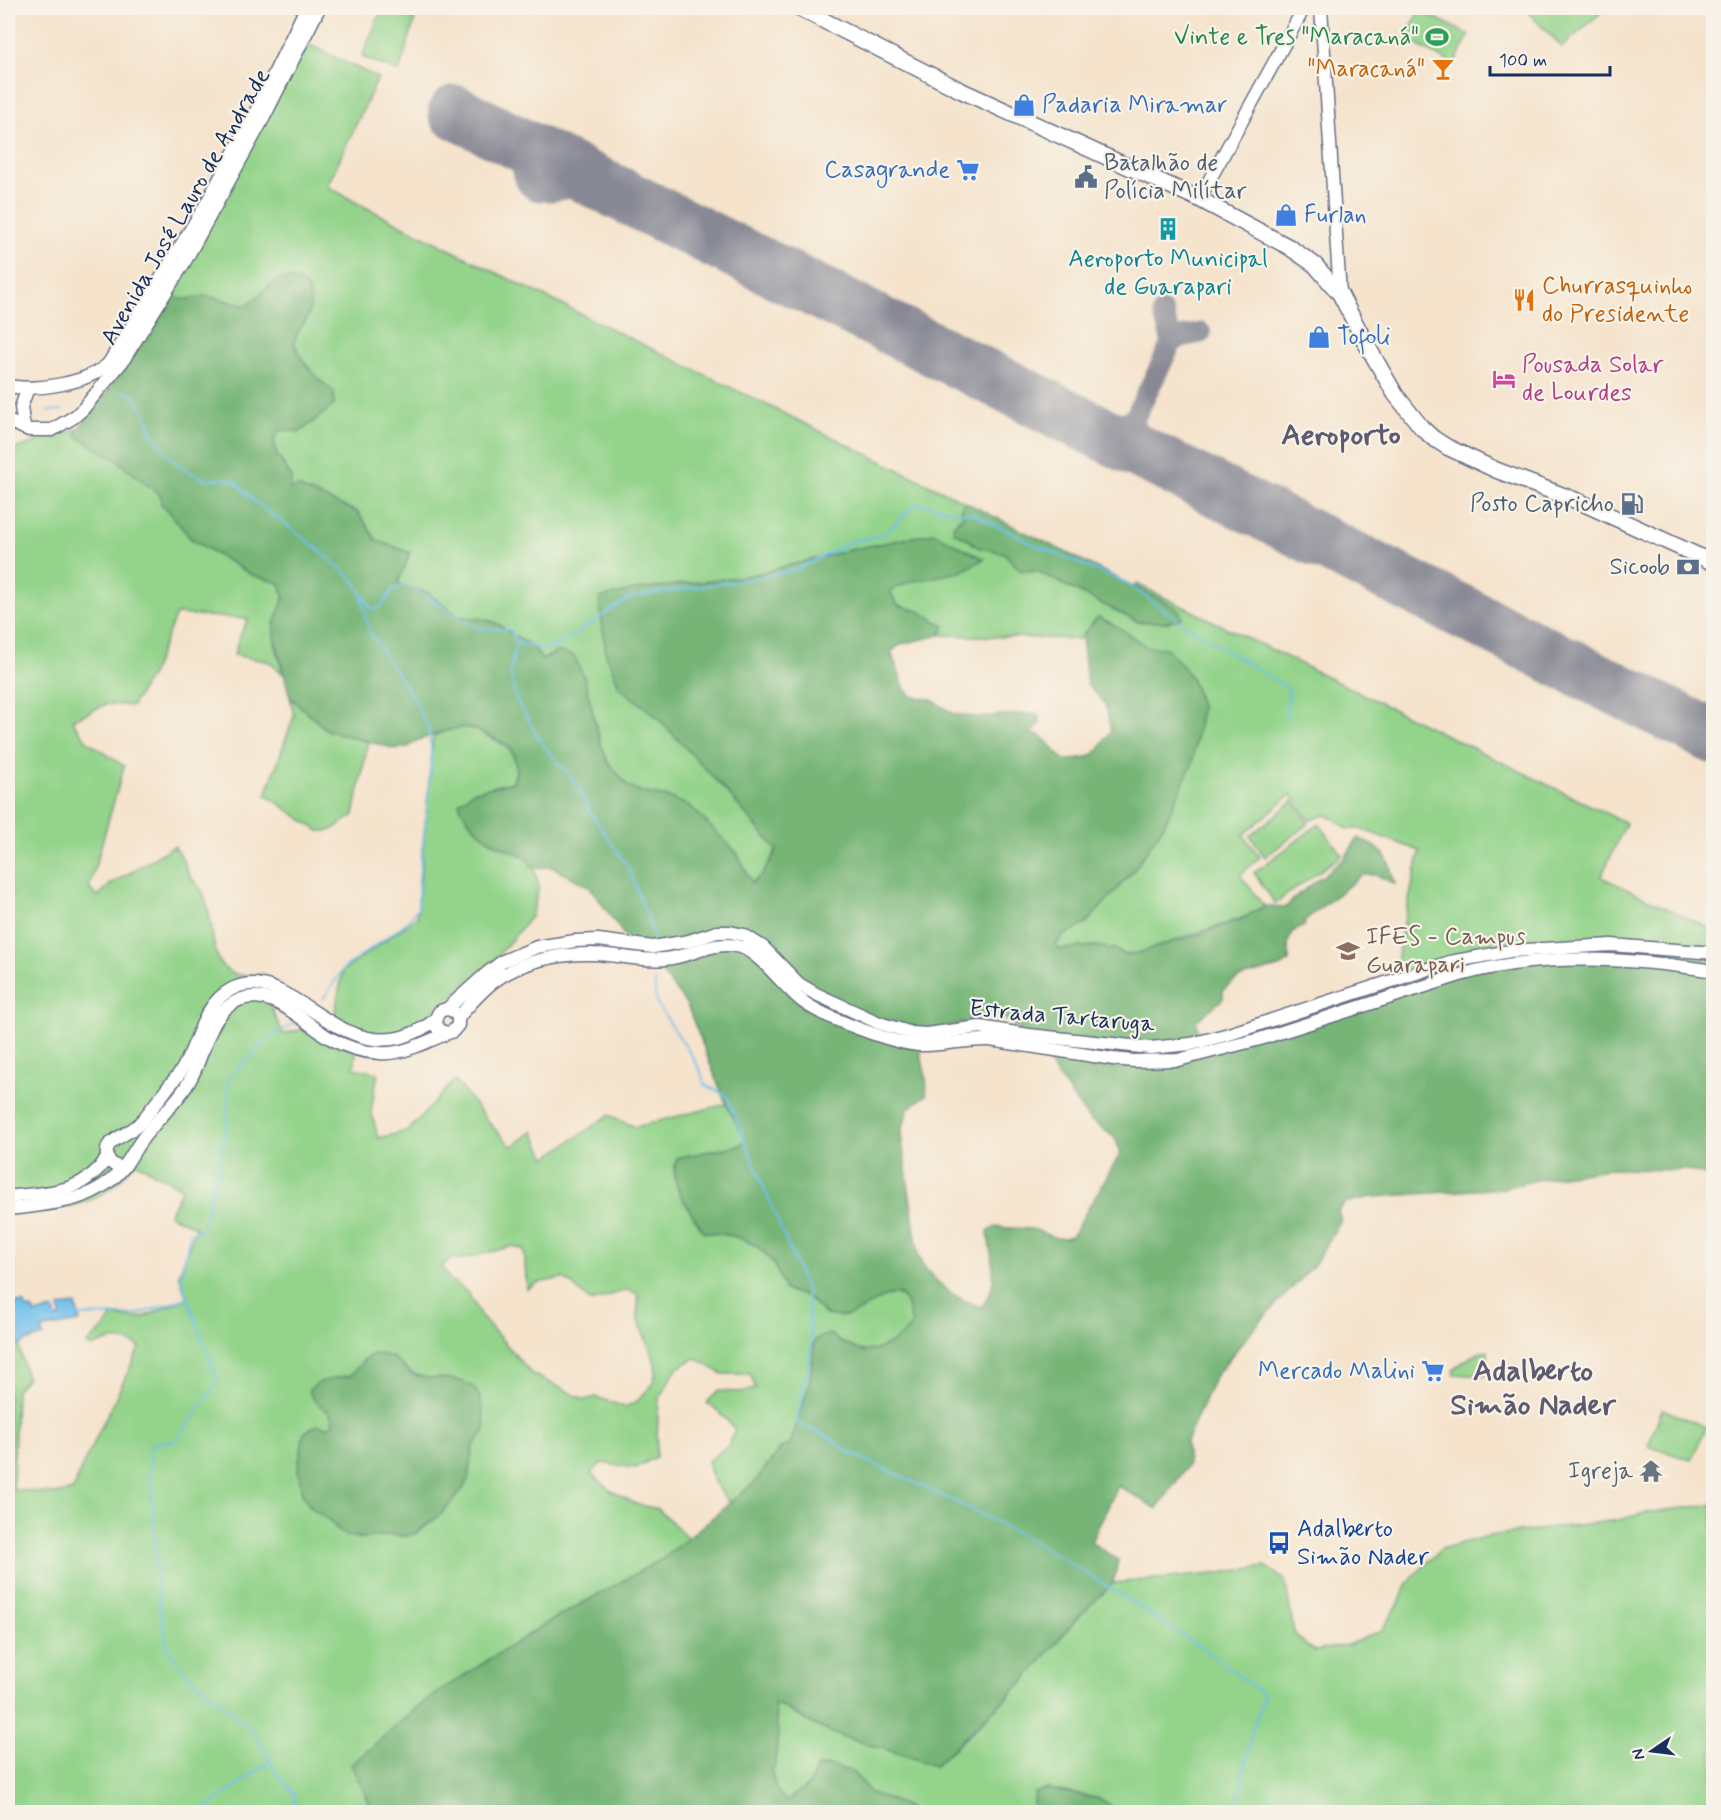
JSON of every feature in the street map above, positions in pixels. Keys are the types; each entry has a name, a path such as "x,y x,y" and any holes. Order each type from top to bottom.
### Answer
{"main road":[{"path":"799,8 962,91 1199,199 1289,247 1315,266 1340,294 1395,394 1433,438 1496,470 1580,502 1713,563"}],"street":[{"name":"Avenida José Lauro de Andrade","path":"8,386 28,388 64,383 90,376 109,363 204,206 256,111 306,8"},
{"name":"Avenida José Lauro de Andrade","path":"8,421 41,432 52,430 75,417 122,362 184,262 263,119 319,8"},
{"path":"1199,199 1304,8"},
{"path":"1321,8 1340,294"},
{"path":"24,428 21,407 28,388"},
{"name":"Estrada Tartaruga","path":"447,1009 503,961 537,946 575,940 598,940 653,947 689,941 717,932 730,932 744,935 763,947 799,984 816,994 850,1011 898,1029 926,1034 980,1027 1029,1035 1150,1048 1201,1041 1450,962 1510,951 1611,945 1713,953"},
{"name":"Estrada Tartaruga","path":"458,1018 493,982 509,971 540,960 564,955 594,954 667,960 725,944 743,948 764,963 804,1003 883,1037 906,1044 922,1045 975,1039 1134,1061 1165,1061 1194,1057 1260,1039 1460,975 1510,964 1588,960 1639,962 1713,971"},
{"path":"8,1197 70,1189 87,1181 100,1169 107,1158 108,1146 140,1123 174,1081 189,1056 208,1012 223,995 238,986 257,984 268,986 347,1032 375,1040 401,1038 416,1032 435,1020 439,1012 447,1009 456,1013 458,1018 456,1028 399,1051 382,1054 344,1045 271,1000 258,997 240,999 225,1009 216,1021 192,1077 123,1167 103,1186 72,1201 8,1209"},
{"path":"435,1020 438,1029 446,1033"},
{"path":"118,1138 128,1143 133,1153"},
{"path":"107,1158 114,1165 123,1167"}],"green space":[{"path":"382,8 393,8 415,19 399,72 362,57"},
{"path":"1524,8 1606,8 1562,47"},
{"name":"Vinte e Tres \"Maracaná\"","path":"1420,10 1469,35 1454,64 1405,39"},
{"path":"304,42 378,78 327,186 501,275 965,502 961,508 963,516 958,520 973,544 1004,553 1031,572 1037,571 1138,622 1169,622 1175,607 1135,588 1137,584 1626,823 1601,877 1713,930 1713,951 1395,981 1400,940 1420,851 1361,829 1348,829 1325,815 1310,820 1291,794 1243,835 1260,857 1240,875 1264,906 1251,915 1139,953 1125,955 1114,949 1096,946 1059,949 1056,945 1062,936 1086,924 1134,870 1164,825 1192,763 1201,707 1147,647 1118,627 1098,617 1082,635 1082,639 940,635 944,626 918,611 898,605 890,591 930,576 934,533 850,550 748,576 635,590 620,688 656,716 777,850 762,875 752,883 737,853 667,797 628,787 608,762 600,742 584,677 558,651 542,660 535,649 496,623 484,619 459,617 428,593 397,584 410,553 376,540 358,512 290,489 285,466 277,455 274,440 278,431 300,432 334,405 334,392 310,370 294,342 297,332 307,319 270,285 245,306 211,297 179,299 168,293"},
{"path":"281,278 302,283 309,293 311,301 309,313 294,342 310,370 334,392 334,405 300,432 279,431 274,440 277,455 292,478 290,489 298,487 358,512 376,540 410,553 398,584 428,593 459,617 484,619 496,623 535,649 542,660 558,651 574,656 584,677 600,742 608,762 629,787 690,806 737,853 752,883 762,875 777,850 656,716 620,688 606,654 599,598 635,590 748,576 850,550 934,533 984,559 960,572 909,582 890,591 898,605 918,611 945,626 940,635 901,644 891,652 905,690 913,697 930,699 954,714 977,717 1036,713 1040,722 1032,734 1041,736 1064,760 1088,757 1102,746 1111,730 1105,704 1087,684 1082,636 1098,617 1118,627 1147,647 1166,648 1189,674 1199,697 1201,707 1192,764 1164,825 1134,870 1086,924 1062,936 1056,945 1059,949 1096,946 1114,949 1125,955 1139,953 1240,920 1264,906 1286,907 1344,859 1358,838 1384,854 1395,884 1377,875 1362,875 1304,921 1305,925 1292,932 1288,943 1289,961 1282,966 1238,978 1223,990 1223,999 1196,1021 1199,1037 1410,977 1541,943 1713,951 1713,1177 1687,1170 1607,1169 1536,1180 1504,1188 1373,1197 1347,1202 1338,1210 1341,1221 1313,1266 1253,1329 1214,1378 1186,1442 1188,1465 1157,1509 1118,1486 1091,1542 1118,1560 1113,1583 1077,1618 1025,1680 934,1766 837,1735 774,1703 778,1733 775,1766 771,1770 776,1789 786,1801 810,1784 817,1767 830,1766 851,1771 869,1792 901,1804 914,1812 374,1812 351,1765 419,1706 454,1682 547,1623 664,1558 755,1482 781,1448 790,1445 809,1385 815,1339 829,1334 854,1348 869,1351 891,1343 904,1334 912,1323 906,1303 898,1294 890,1295 848,1316 839,1317 826,1314 808,1297 785,1290 773,1263 757,1247 741,1238 704,1232 677,1188 675,1168 677,1158 740,1145 745,1140 726,1104 687,1005 661,971 631,945 590,887 552,867 534,868 521,856 486,838 461,809 459,803 472,792 513,782 517,772 511,749 502,742 469,727 448,730 418,740 408,747 396,749 327,730 290,697 275,638 274,625 284,597 280,583 252,575 191,539 161,504 161,496 117,460 76,436 78,429 129,363 168,293 180,299 205,296 245,306","holes":["1000,1015 1044,1053 1088,1118 1115,1138 1121,1153 1072,1236 1060,1238 1026,1228 997,1226 988,1232 993,1279 992,1288 982,1307 963,1300 946,1289 919,1259 901,1134 908,1109 926,1095 920,1030 941,1028"]},
{"path":"78,429 77,436 117,460 161,496 161,504 191,539 252,575 280,583 282,591 283,602 276,618 274,631 283,674 270,662 234,655 248,619 176,614 152,673 132,706 106,704 72,720 86,740 124,766 89,888 97,897 111,884 174,846 189,875 203,893 216,952 221,963 229,971 243,975 263,974 266,996 283,1034 305,1028 321,1013 334,1017 343,971 417,917 433,736 453,729 465,727 474,729 502,744 512,753 516,765 513,782 472,792 495,844 523,855 534,868 539,887 531,917 489,966 410,1031 394,1035 359,1031 354,1068 378,1073 371,1110 378,1138 408,1131 455,1080 512,1147 533,1131 546,1158 609,1115 635,1127 726,1104 746,1140 740,1145 677,1158 675,1168 677,1188 704,1232 741,1238 757,1247 773,1263 785,1290 806,1296 826,1315 850,1315 880,1299 898,1294 906,1303 909,1311 912,1323 909,1328 884,1347 863,1351 829,1334 813,1344 813,1368 803,1408 790,1445 781,1448 755,1482 729,1503 713,1480 708,1461 729,1445 735,1429 707,1403 717,1391 740,1392 756,1389 750,1374 722,1374 696,1358 677,1368 659,1398 656,1457 635,1468 602,1463 591,1473 611,1491 636,1504 658,1509 688,1538 664,1558 547,1623 419,1706 352,1765 374,1812 8,1812 8,1338 19,1346 27,1378 16,1390 13,1489 55,1494 73,1490 140,1347 121,1340 91,1347 87,1344 104,1328 112,1316 137,1318 146,1316 187,1298 179,1275 196,1227 169,1215 182,1188 135,1162 117,1183 92,1199 51,1210 8,1214 8,451","holes":["513,1246 524,1250 527,1289 537,1283 563,1278 591,1302 626,1290 638,1294 638,1320 654,1359 656,1371 653,1384 636,1402 625,1407 596,1397 585,1400 532,1374 481,1316 468,1293 449,1278 442,1267 451,1258 463,1259","373,1354 389,1356 412,1373 425,1378 450,1379 474,1387 485,1430 473,1446 468,1479 463,1489 440,1515 417,1533 405,1536 358,1538 340,1532 329,1520 311,1508 302,1494 298,1468 304,1432 333,1424 330,1414 322,1407 319,1383 350,1376 365,1359"]},
{"path":"965,502 1175,607 1181,613 1182,618 1169,622 1138,622 1037,571 1020,570 1004,553 977,547 954,532 953,526 963,516 961,508"},
{"path":"290,697 327,730 368,742 354,815 330,831 319,831 266,795 294,716"},
{"path":"1293,801 1309,823 1265,857 1250,836"},
{"path":"1319,824 1342,855 1275,903 1254,873"},
{"path":"1488,1350 1488,1371 1485,1376 1454,1374 1453,1370 1465,1361"},
{"path":"373,1354 392,1358 419,1376 462,1381 476,1390 482,1406 485,1430 473,1446 468,1479 463,1489 440,1515 416,1533 405,1536 365,1538 347,1536 311,1508 302,1494 298,1468 304,1432 318,1425 328,1427 333,1424 332,1418 314,1400 309,1390 323,1381 350,1376 365,1359"},
{"path":"1662,1409 1706,1427 1691,1460 1648,1446"},
{"path":"1713,1504 1713,1812 1118,1812 1101,1799 1048,1789 1034,1793 1032,1812 914,1812 901,1804 869,1792 862,1782 817,1767 810,1784 786,1801 776,1789 771,1770 775,1766 778,1733 773,1703 837,1735 934,1766 1025,1680 1077,1618 1113,1583 1214,1574 1265,1566 1285,1580 1294,1633 1315,1651 1348,1645 1382,1630 1398,1605 1409,1581 1441,1549 1488,1536 1618,1520 1645,1513"},
{"path":"1048,1789 1101,1799 1118,1812 1032,1812 1034,1793"}],"water":[{"path":"8,1291 13,1303 24,1303 25,1307 33,1310 35,1314 53,1309 56,1318 61,1316 59,1307 76,1305 80,1322 45,1328 41,1330 43,1336 19,1346 13,1344 8,1338"}],"waterway":[{"path":"120,392 126,391 135,397 146,415 152,433 170,457 186,470 206,480 223,478 235,481 254,501 312,544 353,579 372,610 382,605 392,590 403,586 430,598 474,626 511,630 517,641 510,672 516,699 543,745 575,782 589,810 628,867 651,926 654,940"},
{"path":"48,411 63,410"},
{"path":"517,641 541,649 553,647 633,597 762,577 798,569 850,542 885,534 913,506 921,503 952,511 972,513 1031,543 1127,583 1182,623 1286,687 1289,690 1286,718"},
{"path":"323,999 344,968 400,928 418,908 431,770 431,746 427,725 412,695 369,632 360,590"},
{"path":"655,981 657,1004 690,1053 700,1070 705,1085 726,1095 806,1289 812,1345 797,1423 831,1438 845,1450 957,1502 1023,1536 1099,1581 1221,1661"},
{"path":"298,1020 265,1042 230,1076 228,1081 227,1129 203,1226 201,1230 190,1233 181,1279 217,1384 178,1438 171,1442 153,1443 149,1450 159,1607 169,1652 194,1681 254,1732 277,1774 294,1794 299,1812"},
{"path":"76,1316 135,1315 187,1298"},
{"path":"1223,1663 1264,1695 1252,1732 1236,1812"},
{"path":"198,1812 207,1808 270,1761"}],"taxiway":[{"path":"525,147 522,157 523,171 528,184 534,189 550,191 590,186 622,195"},
{"path":"1081,423 1109,427 1134,419 1172,342 1163,312"},
{"path":"1172,342 1201,333"},
{"path":"1134,419 1144,444 1163,464"}],"runway":[{"path":"455,112 1714,737"}],"place":[{"name":"Vinte e Tres \"Maracaná\"","path":"1437,37"},
{"name":"\"Maracaná\"","path":"1443,69"},
{"name":"Padaria Miramar","path":"1024,105"},
{"name":"Casagrande","path":"968,170"},
{"name":"Batalhão de Polícia Milítar","path":"1086,177"},
{"name":"Furlan","path":"1286,215"},
{"name":"Aeroporto Municipal de Guarapari","path":"1168,229"},
{"name":"Churrasquinho do Presidente","path":"1524,300"},
{"name":"Tofoli","path":"1319,337"},
{"name":"Pousada Solar de Lourdes","path":"1504,379"},
{"name":"Posto Capricho","path":"1632,504"},
{"name":"Sicoob","path":"1688,567"},
{"name":"IFES - Campus Guarapari","path":"1348,951"},
{"name":"Mercado Malini","path":"1433,1371"},
{"name":"Igreja","path":"1651,1471"},
{"name":"Adalberto Simão Nader","path":"1279,1543"}],"district":[{"name":"Aeroporto","path":"1341,435"},
{"name":"Adalberto Simão Nader","path":"1533,1388"}]}
